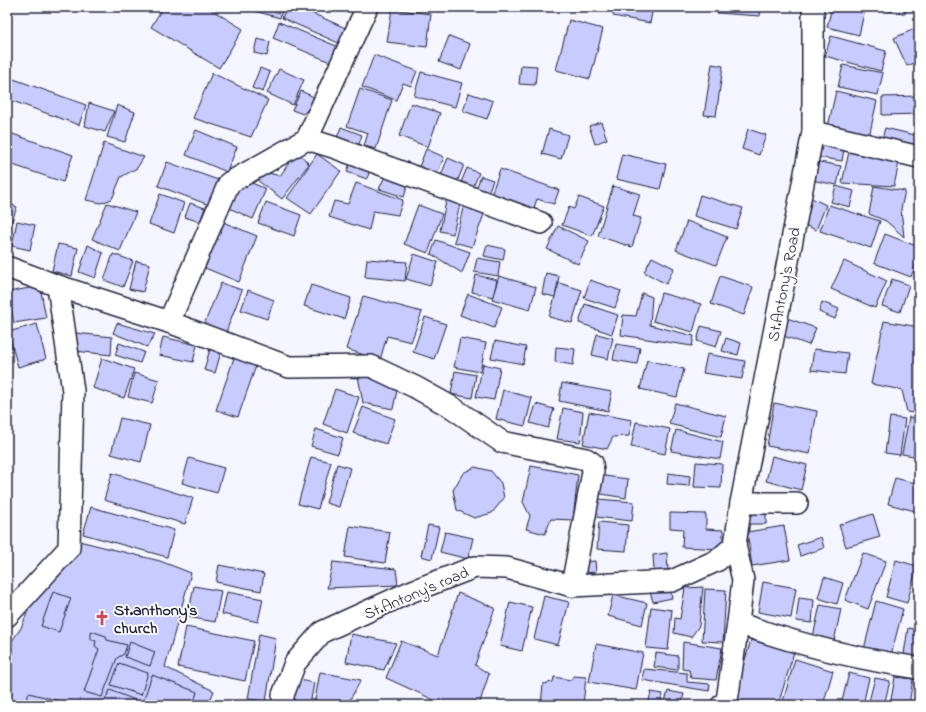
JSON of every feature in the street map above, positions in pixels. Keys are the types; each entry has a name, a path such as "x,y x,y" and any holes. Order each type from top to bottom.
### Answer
{"street":[{"path":"169,322 229,183 307,139 367,7"},
{"name":"St.Antony's Road","path":"741,503 813,132 813,7"},
{"path":"813,132 919,157"},
{"path":"307,139 333,146 541,223"},
{"path":"7,266 58,286 169,322 289,367 370,366 416,387 447,405 502,442 586,459 592,464 593,472 572,586"},
{"path":"7,616 69,548 73,391 58,286"},
{"path":"726,704 743,580 735,545 741,503 797,503"},
{"name":"St.Antony's road","path":"283,705 283,695 295,663 322,632 410,592 475,567 507,568 572,586 672,581 718,560 735,545"},
{"path":"738,623 763,632 872,661 919,668"}],"building":[{"path":"163,7 207,7 243,29 219,68 151,27"},
{"path":"252,7 283,7 280,18 251,10"},
{"path":"287,7 298,7 350,30 343,45 282,18"},
{"path":"614,7 653,7 650,23 613,16"},
{"path":"717,7 761,7 760,16 717,13"},
{"path":"832,7 856,7 865,9 859,35 827,27"},
{"path":"869,7 906,7 905,14"},
{"path":"392,9 431,14 427,47 387,42"},
{"path":"569,20 603,29 590,79 556,70"},
{"path":"279,22 341,48 335,64 273,38"},
{"path":"919,27 919,61 907,66 894,38"},
{"path":"449,36 470,44 461,70 439,62"},
{"path":"831,36 886,51 881,71 825,56"},
{"path":"257,39 270,42 267,56 254,53"},
{"path":"374,55 417,71 411,86 403,83 396,100 362,87"},
{"path":"712,64 723,66 716,116 704,115"},
{"path":"521,65 537,66 535,85 519,84"},
{"path":"843,65 883,73 878,95 838,87"},
{"path":"260,68 270,72 263,92 252,88"},
{"path":"279,69 304,80 293,105 267,93"},
{"path":"421,72 462,83 455,107 414,96"},
{"path":"212,73 268,100 251,137 193,118"},
{"path":"8,77 86,105 79,125 7,99"},
{"path":"360,89 392,100 376,149 364,146 368,133 347,126"},
{"path":"301,91 318,99 303,114 292,110"},
{"path":"836,91 877,101 868,141 827,131"},
{"path":"469,93 493,101 487,119 463,111"},
{"path":"919,96 919,114 882,115 882,97"},
{"path":"89,103 114,111 105,132 85,126"},
{"path":"411,103 440,113 428,147 399,136"},
{"path":"117,105 135,112 125,142 107,137"},
{"path":"601,122 607,139 595,144 589,126"},
{"path":"341,127 362,135 357,150 335,143"},
{"path":"885,128 919,136 919,151 881,142"},
{"path":"549,129 568,135 561,159 542,154"},
{"path":"748,129 766,135 759,155 742,149"},
{"path":"196,130 237,147 227,172 186,155"},
{"path":"7,132 73,155 63,182 7,163"},
{"path":"815,137 845,142 842,161 811,156"},
{"path":"104,143 144,157 137,168 121,177 112,199 101,203 86,200"},
{"path":"850,147 900,158 894,186 842,183"},
{"path":"426,149 444,157 435,179 417,172"},
{"path":"297,151 309,164 282,199 253,177 261,171 280,176"},
{"path":"317,154 341,171 311,214 287,198"},
{"path":"622,154 666,164 660,189 616,179"},
{"path":"352,157 372,164 367,179 347,172"},
{"path":"448,158 464,165 455,187 439,180"},
{"path":"809,160 841,166 837,185 806,179"},
{"path":"167,162 221,181 212,206 158,186"},
{"path":"467,168 479,173 471,192 459,187"},
{"path":"500,169 559,190 554,204 537,199 531,216 489,201"},
{"path":"388,170 410,177 404,197 379,189"},
{"path":"481,176 493,180 486,198 474,194"},
{"path":"240,178 266,189 253,219 227,207"},
{"path":"356,183 403,200 398,215 373,211 369,230 329,217 334,201 348,204"},
{"path":"613,186 640,194 633,216 641,218 632,247 598,236"},
{"path":"836,186 854,191 850,207 831,202"},
{"path":"874,186 905,191 901,209 904,237 886,221 869,214"},
{"path":"160,194 184,203 174,233 149,224"},
{"path":"700,195 743,208 736,229 694,216"},
{"path":"447,196 461,199 453,234 440,231"},
{"path":"807,196 826,205 816,230 796,221"},
{"path":"579,197 604,206 592,236 562,225 569,207 574,209"},
{"path":"465,201 486,209 472,247 454,242"},
{"path":"266,202 301,215 294,236 258,223"},
{"path":"7,203 17,207 9,229 7,228"},
{"path":"107,203 136,212 120,251 92,239"},
{"path":"190,203 205,208 200,222 185,217"},
{"path":"418,205 442,214 428,253 404,244"},
{"path":"829,205 880,221 871,248 820,231"},
{"path":"919,219 919,242 916,241"},
{"path":"17,221 35,225 30,250 12,246"},
{"path":"687,221 727,237 716,265 676,250"},
{"path":"223,222 257,236 239,282 205,268"},
{"path":"558,226 589,241 578,264 547,249"},
{"path":"885,234 919,247 919,256 911,277 874,263"},
{"path":"436,240 470,252 462,273 431,254"},
{"path":"58,244 78,248 72,276 52,271"},
{"path":"88,245 103,253 95,278 79,272"},
{"path":"487,245 505,249 503,260 484,256"},
{"path":"113,254 133,261 123,287 104,280"},
{"path":"414,254 438,262 430,286 406,279"},
{"path":"652,257 674,268 666,284 644,272"},
{"path":"477,258 500,262 498,276 474,272"},
{"path":"367,259 407,262 405,281 365,277"},
{"path":"136,261 150,264 143,292 129,289"},
{"path":"844,261 887,281 875,308 831,289"},
{"path":"546,273 559,276 555,297 542,294"},
{"path":"476,275 497,280 493,297 472,292"},
{"path":"499,276 536,287 530,310 492,299"},
{"path":"720,276 753,287 744,315 711,304"},
{"path":"892,279 909,285 900,312 882,306"},
{"path":"590,280 621,291 615,308 584,298"},
{"path":"221,283 242,290 226,332 203,327"},
{"path":"559,283 582,290 572,323 549,317"},
{"path":"311,285 351,298 344,319 304,306"},
{"path":"40,286 46,318 14,323 8,292"},
{"path":"248,290 274,300 267,319 241,310"},
{"path":"642,293 652,297 650,325 694,336 692,346 621,335 623,315 636,316"},
{"path":"661,293 701,304 693,332 653,321"},
{"path":"468,294 502,307 494,328 460,315"},
{"path":"363,296 422,312 411,342 387,336 380,360 346,349"},
{"path":"822,302 839,309 835,319 819,312"},
{"path":"585,304 618,315 612,334 579,323"},
{"path":"425,317 446,324 434,359 413,352"},
{"path":"784,317 816,328 809,345 778,334"},
{"path":"884,321 919,327 919,414 907,412 902,390 871,384"},
{"path":"117,323 155,334 147,347 113,333"},
{"path":"37,324 46,359 18,367 8,332"},
{"path":"701,326 721,331 716,347 697,341"},
{"path":"76,333 112,337 111,355 75,351"},
{"path":"597,334 613,338 608,359 592,355"},
{"path":"163,337 197,345 193,362 159,355"},
{"path":"460,338 486,343 480,372 454,367"},
{"path":"726,338 741,343 738,355 722,351"},
{"path":"495,341 526,347 523,364 491,358"},
{"path":"119,343 144,352 140,363 115,355"},
{"path":"616,344 640,348 637,364 613,360"},
{"path":"556,347 575,349 573,365 555,362"},
{"path":"210,349 221,352 215,373 204,370"},
{"path":"814,349 848,353 845,374 811,370"},
{"path":"707,354 745,361 742,379 703,373"},
{"path":"235,355 257,363 238,417 216,410"},
{"path":"102,358 134,369 124,398 93,388"},
{"path":"647,360 684,369 677,397 640,389"},
{"path":"483,364 500,368 494,400 476,397"},
{"path":"357,371 399,381 393,409 363,403"},
{"path":"455,371 476,375 472,398 451,394"},
{"path":"134,373 159,380 152,403 128,397"},
{"path":"562,383 612,392 608,411 559,401"},
{"path":"335,389 359,397 347,433 323,424"},
{"path":"503,390 532,398 525,426 496,419"},
{"path":"675,403 726,416 721,437 669,424"},
{"path":"774,403 817,411 810,454 767,446"},
{"path":"536,404 554,409 548,428 530,423"},
{"path":"363,407 395,419 386,444 353,433"},
{"path":"563,408 583,412 580,442 557,439"},
{"path":"589,412 632,420 629,436 613,437 607,449 583,444"},
{"path":"890,417 905,419 900,455 885,453"},
{"path":"909,417 919,419 919,457 902,454"},
{"path":"120,418 150,425 141,462 111,454"},
{"path":"636,422 670,429 665,454 631,447"},
{"path":"316,429 343,438 338,454 311,446"},
{"path":"676,430 723,442 720,459 671,451"},
{"path":"772,456 807,465 801,490 766,481"},
{"path":"311,457 331,462 318,509 298,504"},
{"path":"189,458 224,468 217,493 182,483"},
{"path":"696,462 722,464 721,488 694,487"},
{"path":"337,464 350,468 339,507 326,503"},
{"path":"531,466 578,475 573,520 551,519 545,534 526,529 530,516 523,502"},
{"path":"475,467 491,471 501,483 504,498 492,513 474,518 457,510 453,490 463,473"},
{"path":"112,473 193,498 185,524 104,500"},
{"path":"668,473 690,476 689,486 667,484"},
{"path":"597,475 628,479 626,498 595,493"},
{"path":"895,478 919,484 919,512 888,504"},
{"path":"598,499 634,502 632,521 596,517"},
{"path":"91,507 174,530 167,557 83,534"},
{"path":"670,513 706,514 706,529 723,530 723,549 682,547 683,529 670,528"},
{"path":"742,514 766,514 766,524 742,524"},
{"path":"873,514 880,537 846,547 839,525"},
{"path":"599,522 628,525 626,551 597,549"},
{"path":"428,525 439,527 432,559 421,556"},
{"path":"350,526 390,532 385,563 345,557"},
{"path":"784,526 790,560 752,566 747,532"},
{"path":"445,532 473,538 468,559 440,552"},
{"path":"821,537 824,548 800,556 797,545"},
{"name":"St.anthony's church","path":"79,541 160,561 191,573 165,667 214,691 208,705 7,705 7,648 21,628 29,608 60,570"},
{"path":"667,553 668,570 654,571 653,555"},
{"path":"863,553 886,561 868,609 845,600"},
{"path":"896,560 917,566 907,603 886,597"},
{"path":"595,561 596,572 583,573 582,562"},
{"path":"333,562 396,569 398,585 327,588"},
{"path":"219,565 264,574 261,591 216,582"},
{"path":"824,577 843,583 837,604 818,598"},
{"path":"763,582 796,588 791,618 758,612"},
{"path":"669,583 672,598 653,602 649,588"},
{"path":"194,586 221,591 215,622 188,617"},
{"path":"703,587 699,626 691,637 674,633 675,618 680,619 685,588"},
{"path":"705,589 726,590 723,642 702,641"},
{"path":"53,592 71,598 59,632 41,626"},
{"path":"227,592 263,599 258,622 222,614"},
{"path":"458,593 495,608 475,665 489,674 479,705 445,705 386,678 401,641 438,655"},
{"path":"613,595 647,603 642,625 608,616"},
{"path":"544,596 569,602 558,645 534,639"},
{"path":"799,598 814,600 812,623 796,621"},
{"path":"876,601 903,609 891,655 864,649"},
{"path":"510,602 532,607 522,651 500,646"},
{"path":"820,605 841,609 834,641 813,637"},
{"path":"651,607 672,610 668,650 646,648"},
{"path":"186,627 254,641 245,681 178,667"},
{"path":"908,628 919,630 919,657 904,654"},
{"path":"91,631 106,636 107,640 127,645 124,654 117,658 102,697 84,692 99,649 95,646 96,641 91,639"},
{"path":"259,634 276,638 266,701 248,699"},
{"path":"351,634 396,643 384,670 346,662"},
{"path":"751,640 795,649 778,705 752,705 733,699"},
{"path":"130,642 155,652 150,666 125,657"},
{"path":"683,642 722,648 716,680 691,678 689,670 682,669"},
{"path":"596,644 643,653 636,690 589,682"},
{"path":"656,653 678,656 678,670 654,667"},
{"path":"795,659 833,671 823,705 782,705"},
{"path":"119,663 148,673 141,695 111,685"},
{"path":"644,669 687,673 687,682 710,684 709,691 642,680"},
{"path":"320,672 361,680 347,705 314,705"},
{"path":"849,673 869,678 863,705 841,705"},
{"path":"152,675 197,692 193,705 162,705 144,699"},
{"path":"573,676 586,677 583,705 541,705 543,684 553,682 554,677 571,680"},
{"path":"895,677 913,679 909,705 890,705"},
{"path":"875,678 890,681 884,705 868,705"},
{"path":"295,679 314,683 310,705 290,705"},
{"path":"110,690 145,704 145,705 102,705"},
{"path":"668,691 684,694 681,705 664,705"},
{"path":"651,692 663,694 660,705 648,705"},
{"path":"29,693 75,705 24,705"}],"place":[{"name":"St.anthony's church","path":"102,618"}]}
